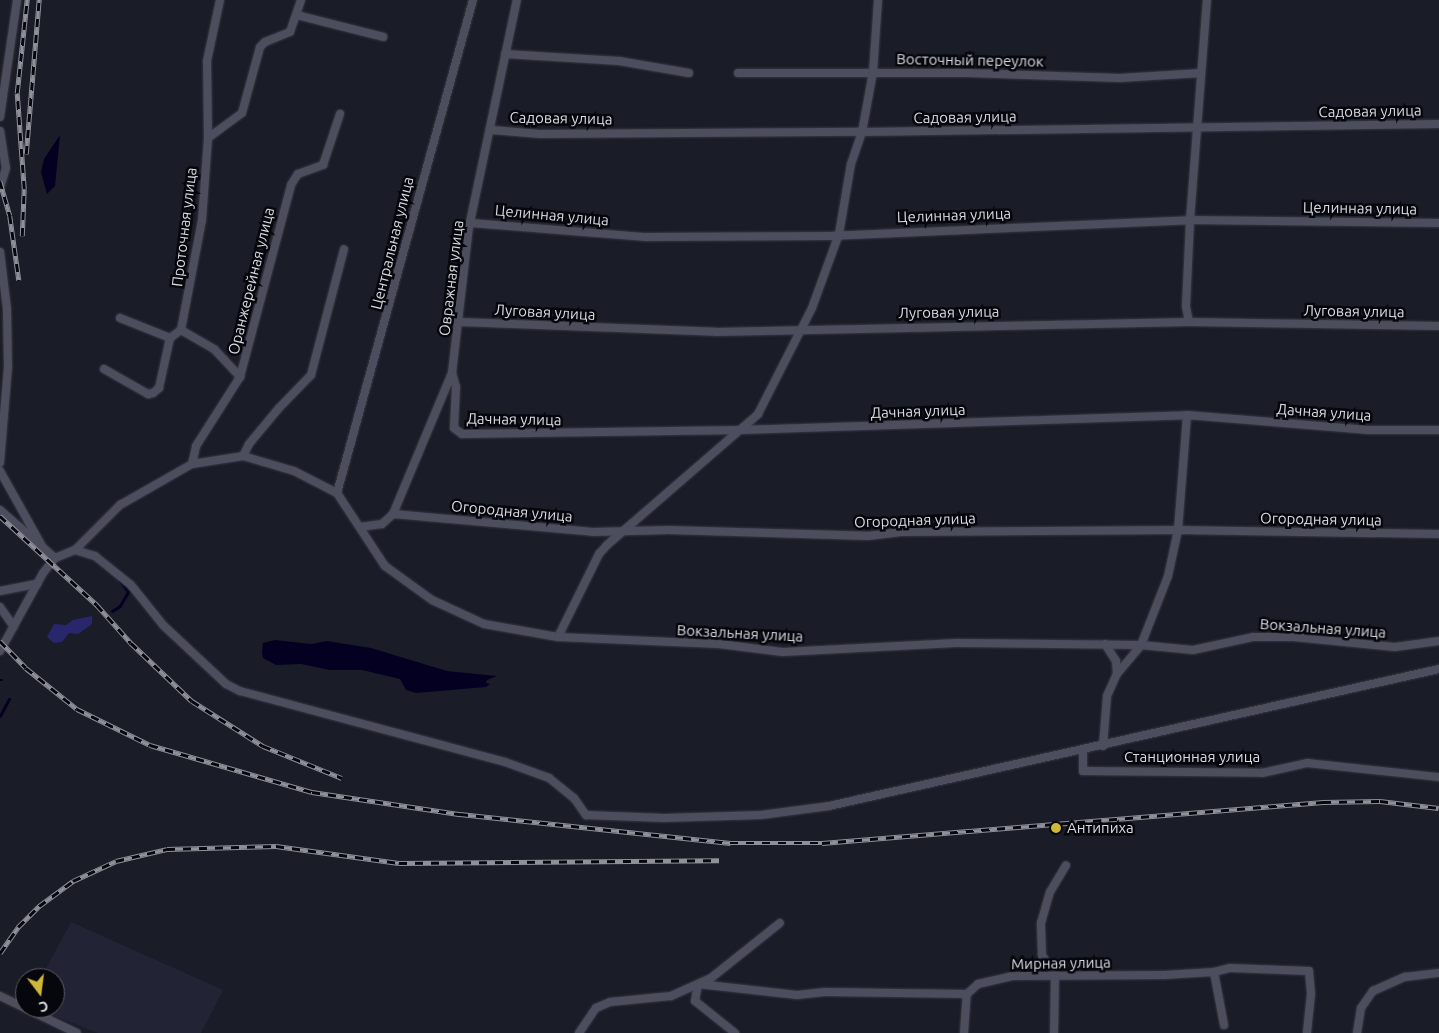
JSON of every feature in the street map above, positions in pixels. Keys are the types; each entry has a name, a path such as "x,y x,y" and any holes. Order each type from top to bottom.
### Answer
{"street":[{"path":"0,117 17,0"},
{"name":"Проточная улица","path":"182,330 202,220 208,138 207,60 220,0"},
{"path":"208,138 242,113 260,47 264,42 290,32 301,0"},
{"name":"Центральная улица","path":"337,493 473,0"},
{"name":"Овражная улица","path":"393,514 452,373 460,322 471,223 492,130 505,54 517,0"},
{"path":"558,637 599,554 758,414 802,328 839,234 851,164 862,132 873,72 878,0"},
{"path":"1189,322 1186,306 1190,220 1207,0"},
{"path":"297,15 383,37"},
{"path":"505,54 619,61 689,73"},
{"name":"Восточный переулок","path":"738,73 873,72 1120,78 1202,73"},
{"name":"Оранжерейная улица","path":"192,464 196,446 240,377 291,186 298,174 323,165 340,114"},
{"name":"Садовая улица","path":"492,130 540,134 862,132 1439,124"},
{"path":"0,131 6,168 0,188"},
{"name":"Целинная улица","path":"471,223 646,237 839,234 1190,220 1439,223"},
{"path":"243,456 248,444 311,375 344,249"},
{"path":"0,252 7,309 8,367 0,463"},
{"path":"120,318 170,338"},
{"name":"Луговая улица","path":"460,322 716,332 802,328 1189,322 1439,326"},
{"path":"104,369 148,394 153,393 159,388 170,338 182,330 215,350 240,377"},
{"name":"Дачная улица","path":"452,373 456,387 454,428 462,434 741,430 1187,415 1368,430 1439,430"},
{"path":"1103,746 1107,696 1118,674 1141,645 1168,576 1178,530 1187,415"},
{"name":"Вокзальная улица","path":"192,464 243,456 294,471 337,493 385,566 432,600 484,624 558,637 719,644 783,652 956,643 1141,645 1193,650 1253,636 1294,637 1395,647 1439,641"},
{"path":"0,651 37,584 55,558 75,550 120,505 192,464"},
{"path":"0,471 42,546"},
{"path":"0,510 55,558"},
{"path":"360,527 382,524 393,514"},
{"name":"Огородная улица","path":"393,514 593,532 669,530 868,536 901,532 1178,530 1439,534"},
{"path":"75,550 95,556 131,585 163,625 226,684 240,691 505,762 549,778 574,798 586,815 693,817 761,815 829,806 1103,746 1439,669"},
{"path":"0,591 37,584"},
{"path":"0,607 14,627"},
{"path":"1105,644 1116,661 1118,674"},
{"name":"Станционная улица","path":"1083,750 1083,771 1262,773 1306,763 1439,777"},
{"path":"1054,1033 1055,975 1042,955 1041,923 1050,892 1066,865"},
{"path":"579,1033 596,1008 610,1002 671,996 711,978 780,923"},
{"name":"Мирная улица","path":"967,994 978,984 1012,976 1214,972 1230,968 1309,971 1311,994 1307,1033"},
{"path":"1214,972 1224,1025"},
{"path":"1357,1033 1361,1008 1373,991 1390,981 1439,973"},
{"path":"698,984 797,995 825,992 967,994 964,1033"},
{"path":"698,984 695,1001 735,1033"},
{"path":"0,996 77,1033"}],"shaded area":[{"path":"60,135 55,186 47,194 41,172 44,159"},
{"path":"92,616 92,624 78,634 69,633 62,642 54,643 47,637 54,624 66,625 73,620"},
{"path":"275,640 311,644 327,641 371,648 447,671 497,676 487,680 486,683 490,684 486,687 416,693 406,690 400,679 362,670 330,670 301,664 276,665 263,658 262,652 263,643"},
{"path":"71,922 223,990 201,1033 98,1033 60,1018 65,1018 65,968 46,968"}],"waterway":[{"path":"112,611 120,606 128,592 119,580"},
{"path":"0,716 9,699"}],"railway":[{"path":"22,236 24,189 17,93 27,0"},
{"path":"26,154 39,0"},
{"path":"0,181 10,216 19,280"},
{"path":"0,516 97,605 131,643 192,701 263,746 342,778"},
{"path":"0,641 26,668 77,709 150,745 312,792 460,814 730,843 822,843 1323,802 1380,801 1439,808"},
{"path":"0,953 18,927 39,906 73,881 116,861 167,849 276,846 399,863 719,860"}],"place":[{"name":"Антипиха","path":"1056,828"}]}
